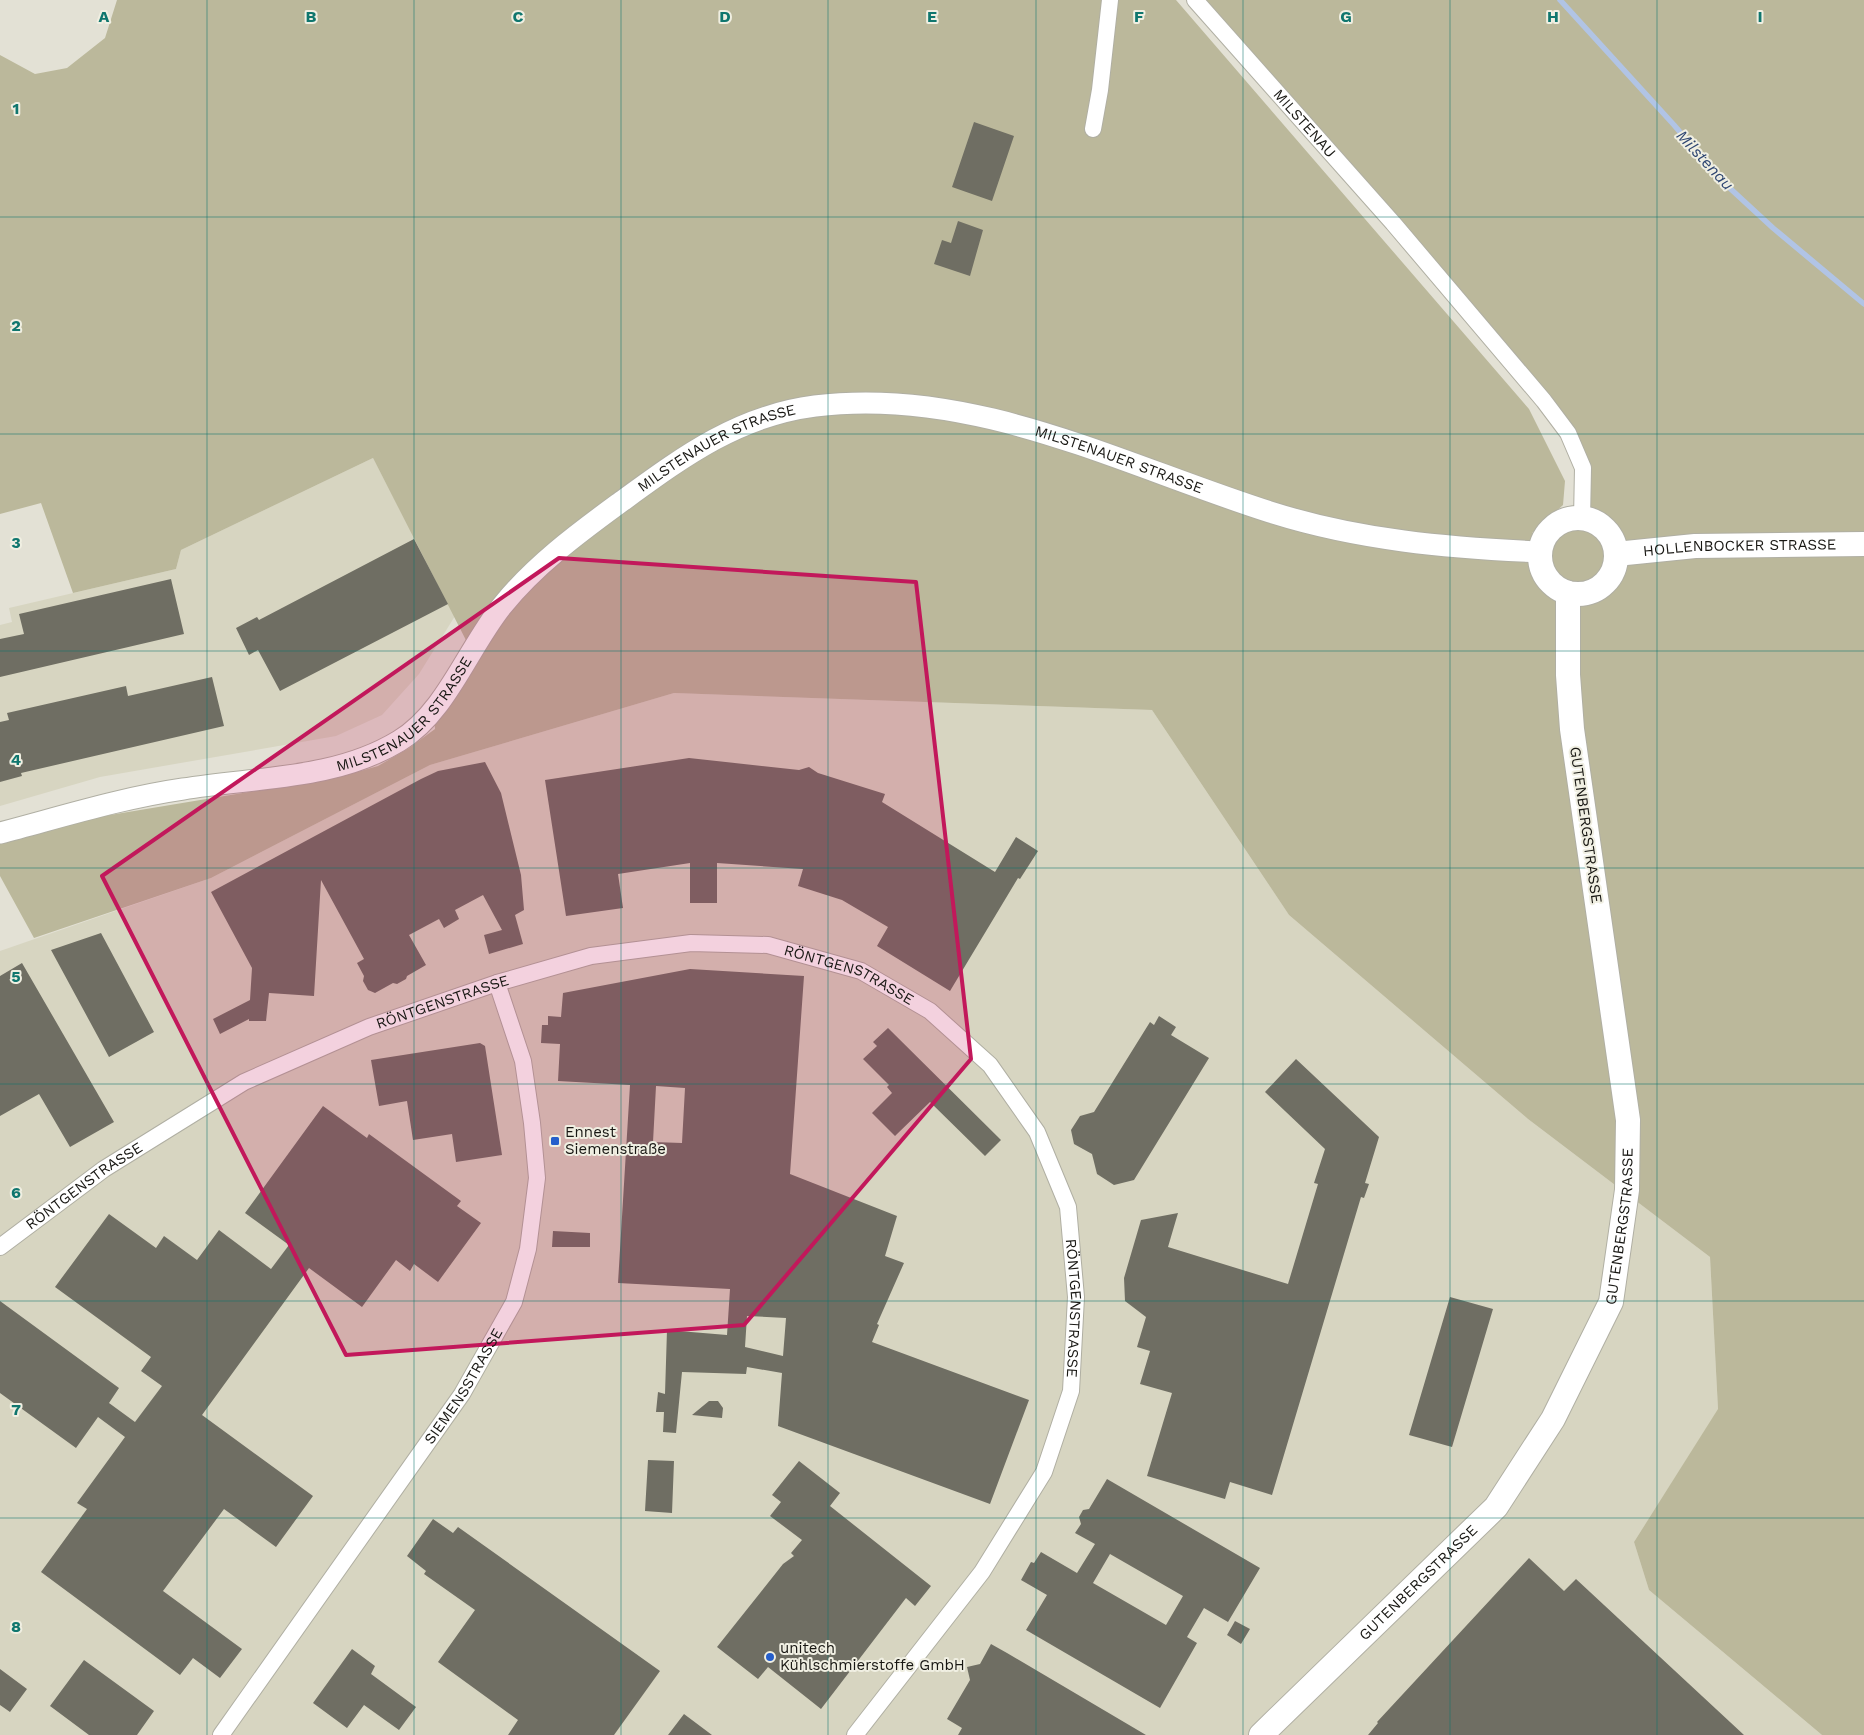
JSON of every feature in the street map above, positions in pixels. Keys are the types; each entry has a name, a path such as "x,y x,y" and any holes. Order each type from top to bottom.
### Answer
{"main road":[{"path":"1582,519 1594,522 1605,530 1612,541 1616,554 1610,576 1601,586 1588,593 1568,593 1555,586 1546,576 1541,565 1540,552 1544,539 1551,529 1561,522 1582,519"},
{"name":"HOLLENBOCKER STRASSE","path":"1616,554 1695,546 1864,544"},
{"name":"GUTENBERGSTRASSE","path":"1261,1735 1496,1507 1553,1419 1611,1302 1628,1190 1628,1120 1572,729 1568,675 1568,593"}],"street":[{"path":"1093,129 1100,90 1110,0"},
{"name":"MILSTENAU","path":"1195,0 1387,216 1544,401 1568,433 1584,468 1582,519"},
{"name":"MILSTENAUER STRASSE","path":"0,833 145,796 346,766 374,755 403,739 419,726 434,709 501,607 534,572 592,523 684,455 716,437 780,412 812,406 882,403 976,414 1120,458 1272,512 1337,530 1424,545 1540,552"},
{"name":"RÖNTGENSTRASSE","path":"0,1247 104,1169 244,1082 369,1027 496,983 591,956 691,943 768,945 861,970 930,1011 990,1065 1037,1132 1068,1207 1076,1298 1071,1390 1044,1472 982,1572 855,1735"},
{"name":"SIEMENSSTRASSE","path":"221,1735 462,1394 514,1302 528,1249 536,1178 532,1123 523,1061 496,983"}],"highlighted area":[{"path":"559,558 916,582 971,1059 744,1325 346,1355 102,876"}],"shaded area":[{"path":"117,0 1176,0 1529,409 1565,481 1563,505 1532,533 1573,518 1583,468 1568,433 1195,0 1864,0 1864,1735 1822,1735 1649,1590 1634,1542 1718,1409 1710,1257 1528,1119 1289,915 1152,710 674,693 430,765 211,878 34,938 0,876 0,844 92,818 339,777 378,766 409,748 435,729 434,709 471,650 373,458 181,550 176,569 73,593 41,503 0,514 0,55 35,74 67,68 105,38"},
{"path":"373,458 455,616 419,674 382,715 336,736 100,777 0,806 0,625 12,622 9,608 176,569 181,550"},
{"path":"674,693 1152,710 1289,915 1528,1119 1710,1257 1718,1410 1634,1542 1649,1590 1822,1735 0,1735 0,951 211,878 430,765"}],"building":[{"path":"974,122 1014,136 992,201 952,187"},
{"path":"958,221 983,230 970,276 934,264 942,240 951,243"},
{"path":"414,539 448,604 280,691 258,650 249,655 236,628 257,617 259,620"},
{"path":"171,579 184,634 0,677 0,639 24,634 19,614"},
{"path":"212,677 224,726 21,773 22,776 0,782 0,722 9,720 7,713 126,686 128,696"},
{"path":"689,758 799,770 809,767 818,773 885,794 882,802 995,872 1016,837 1038,851 1020,879 1018,878 950,991 877,946 888,927 842,900 798,886 803,869 717,863 717,903 690,903 690,863 618,874 623,908 566,916 545,780"},
{"path":"485,762 501,793 521,875 524,910 515,915 523,944 489,954 484,935 502,930 483,895 455,910 459,919 444,928 439,919 409,935 426,965 397,984 393,983 375,993 368,990 363,981 364,976 357,963 364,959 321,880 314,996 269,993 266,1021 249,1021 249,1019 220,1034 213,1019 250,1000 252,968 211,892 421,779 438,771"},
{"path":"101,933 154,1032 109,1057 51,950"},
{"path":"22,963 114,1122 70,1147 39,1094 0,1116 0,976"},
{"path":"690,969 804,976 790,1174 897,1216 885,1256 904,1263 877,1324 879,1325 872,1342 1029,1400 990,1504 778,1426 782,1373 747,1367 746,1374 682,1372 676,1433 663,1432 664,1412 656,1412 658,1392 665,1394 667,1330 727,1335 730,1289 618,1283 630,1085 558,1081 560,1044 541,1043 542,1025 548,1025 548,1016 561,1017 563,993","holes":["656,1086 685,1088 682,1143 653,1142","747,1316 786,1318 783,1356 745,1347"]},
{"path":"1159,1016 1176,1027 1171,1035 1209,1058 1134,1180 1114,1185 1097,1174 1092,1154 1074,1144 1071,1130 1080,1116 1094,1112 1150,1022 1154,1025"},
{"path":"888,1028 1001,1140 985,1156 930,1102 895,1136 872,1113 892,1093 887,1087 889,1085 863,1059 877,1046 873,1042"},
{"path":"480,1043 485,1046 502,1155 456,1162 452,1134 413,1140 407,1101 379,1106 371,1060"},
{"path":"1296,1059 1379,1137 1365,1183 1369,1184 1364,1198 1361,1197 1272,1495 1230,1482 1225,1499 1147,1476 1172,1393 1140,1384 1150,1351 1137,1347 1146,1317 1125,1301 1124,1278 1141,1220 1178,1213 1168,1247 1288,1284 1318,1184 1314,1183 1325,1149 1265,1092"},
{"path":"323,1106 367,1138 369,1134 461,1201 457,1206 481,1223 438,1282 414,1264 410,1271 396,1260 362,1307 309,1268 202,1415 313,1496 276,1547 224,1509 163,1591 242,1649 220,1678 193,1658 180,1675 41,1572 87,1509 77,1503 125,1437 98,1417 76,1448 0,1393 0,1301 119,1388 109,1403 135,1422 162,1386 141,1371 151,1357 55,1287 109,1214 156,1248 164,1236 197,1260 219,1230 271,1269 289,1245 245,1213"},
{"path":"553,1231 590,1233 590,1247 552,1247"},
{"path":"1450,1297 1493,1309 1452,1447 1409,1435"},
{"path":"709,1401 718,1401 723,1408 722,1418 692,1415"},
{"path":"648,1460 674,1461 672,1513 645,1511"},
{"path":"799,1461 840,1493 830,1506 931,1586 915,1606 906,1598 821,1709 768,1667 758,1679 717,1647 783,1564 794,1556 791,1553 802,1540 770,1516 781,1502 772,1495"},
{"path":"1107,1479 1260,1568 1228,1622 1204,1608 1187,1637 1197,1643 1160,1708 1026,1630 1047,1595 1021,1580 1031,1562 1034,1563 1041,1552 1077,1573 1095,1544 1075,1533 1081,1524 1079,1517 1083,1510 1089,1509","holes":["1110,1554 1183,1596 1166,1625 1093,1583"]},
{"path":"433,1519 453,1533 458,1527 660,1671 614,1735 508,1735 518,1720 438,1662 475,1610 424,1574 426,1571 407,1556"},
{"path":"1529,1558 1564,1591 1576,1579 1744,1735 1368,1735 1377,1722"},
{"path":"1235,1621 1250,1629 1241,1644 1227,1635"},
{"path":"991,1644 1146,1735 958,1735 962,1728 947,1719 970,1680 967,1667 980,1664"},
{"path":"352,1649 375,1666 371,1674 416,1707 399,1730 364,1705 347,1728 313,1703"},
{"path":"84,1660 154,1711 137,1735 89,1735 50,1706"},
{"path":"0,1669 27,1689 10,1712 0,1705"},
{"path":"684,1714 712,1735 668,1735"}],"waterway":[{"name":"Milstenau","path":"1560,0 1674,125 1721,180 1773,228 1864,304"}],"place":[{"name":"Ennest Siemenstraße","path":"555,1141"},
{"name":"unitech Kühlschmierstoffe GmbH","path":"770,1657"}]}
